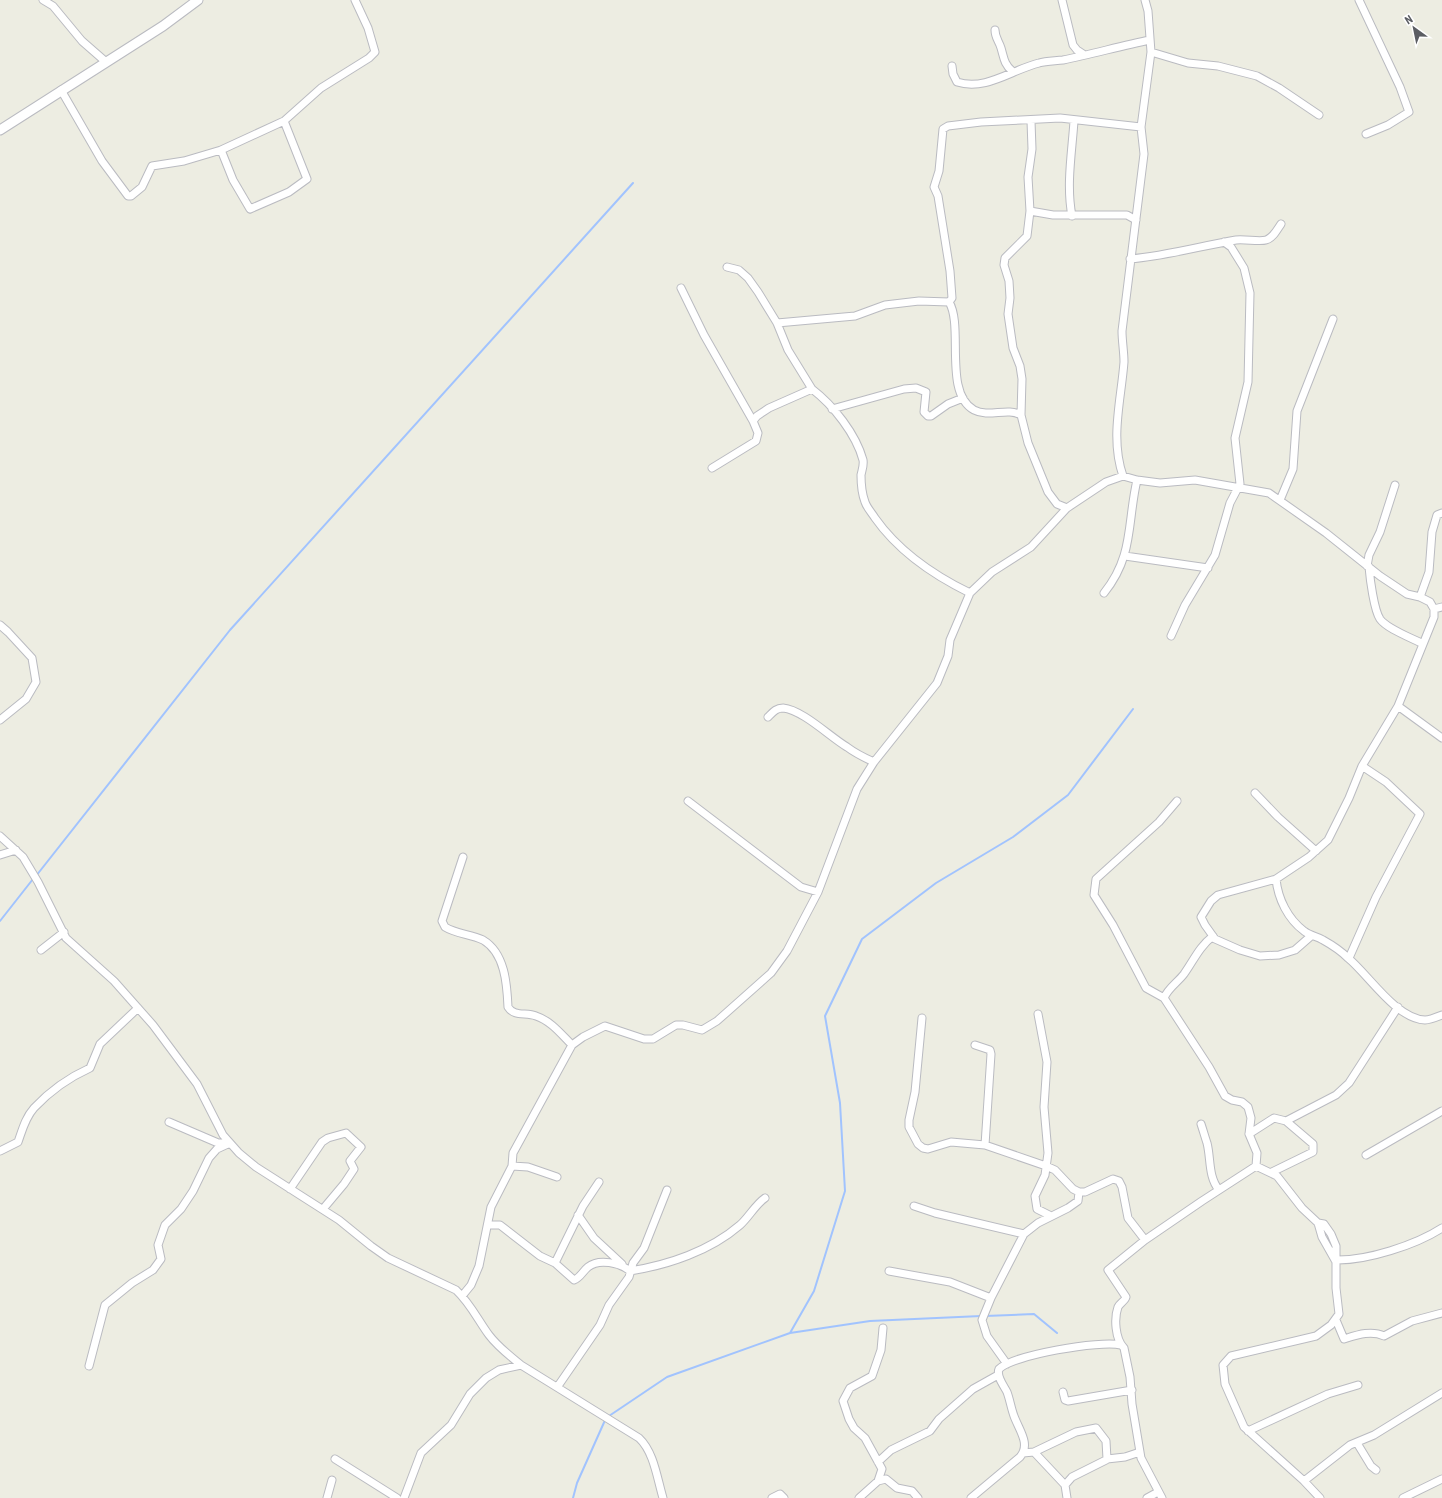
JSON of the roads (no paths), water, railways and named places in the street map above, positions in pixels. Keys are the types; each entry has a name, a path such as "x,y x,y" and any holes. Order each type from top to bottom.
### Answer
{"street":[{"path":"43,0 52,6 82,42 106,62"},
{"path":"0,130 163,26 198,0"},
{"path":"61,90 102,161 128,196 131,196 142,187 152,166 184,161 221,150 284,121 320,88 369,58 375,52 368,28 355,0"},
{"path":"1062,0 1073,45 1083,54"},
{"path":"1123,476 1117,454 1116,437 1124,360 1122,331 1128,294 1130,259 1144,154 1141,127 1151,52 1148,11 1145,0"},
{"path":"1359,0 1400,87 1409,112 1388,125 1366,134"},
{"path":"995,30 995,38 1001,46 1002,58 1006,66 1012,71"},
{"path":"952,66 953,74 957,82 966,85 990,82 1012,71 1040,62 1064,60 1083,54 1150,40"},
{"path":"1151,52 1188,63 1218,66 1257,76 1279,88 1318,115"},
{"path":"777,323 855,316 885,305 919,301 948,302 952,298 950,271 938,196 934,187 939,172 943,129 948,126 981,122 1031,121 1060,118 1074,121 1141,127"},
{"path":"221,150 233,180 250,209 289,192 307,180 284,121"},
{"path":"1031,121 1032,149 1028,177 1030,211 1027,236 1005,258 1004,265 1009,281 1010,298 1008,314 1013,348 1020,366 1022,379 1021,416 1028,444 1048,492 1057,504 1068,508"},
{"path":"1072,216 1070,204 1070,185 1074,121"},
{"path":"1030,211 1072,216 1104,214 1127,215 1136,220"},
{"path":"1130,259 1185,251 1224,242 1246,239 1266,241 1272,237 1281,224"},
{"path":"1171,636 1184,604 1215,555 1221,539 1223,523 1230,503 1238,488 1240,478 1235,438 1248,382 1250,293 1244,268 1231,247 1224,242"},
{"path":"727,267 739,270 748,278 777,323 788,350 812,389 832,409 855,442 863,462 862,489 866,504 881,526 903,550 952,584 970,593"},
{"path":"681,288 704,335 753,421 758,434 756,441 712,468"},
{"path":"948,302 954,314 956,366 959,388 963,398 972,409 984,413 1016,412 1021,416"},
{"path":"1280,500 1293,469 1297,411 1333,319"},
{"path":"832,409 904,389 916,388 926,392 924,412 928,416 931,416 948,404 963,398"},
{"path":"753,421 756,416 769,408 812,389"},
{"path":"462,1296 471,1285 479,1266 491,1207 512,1166 513,1153 572,1045 597,1028 605,1026 644,1039 653,1039 676,1025 683,1025 702,1030 708,1027 771,973 788,951 818,892 857,790 874,762 937,683 948,656 950,640 970,593 992,572 1031,547 1068,508 1106,482 1123,476 1136,480 1160,482 1195,480 1238,488 1261,490 1280,500 1407,594 1420,597 1430,602 1434,609 1434,617 1398,706 1362,766 1349,798 1328,840 1316,851 1276,879 1218,895 1211,900 1201,917 1216,939 1240,950 1260,956 1279,955 1295,950 1311,936"},
{"path":"1104,593 1112,582 1125,556 1132,498 1136,480"},
{"path":"1395,485 1380,532 1369,555 1368,566 1380,619 1393,629 1423,644"},
{"path":"1420,597 1429,572 1432,532 1437,515 1442,513"},
{"path":"1125,556 1208,568"},
{"path":"1434,609 1442,607"},
{"path":"0,625 32,658 36,682 26,699 0,720"},
{"path":"1398,706 1442,738"},
{"path":"768,717 777,709 784,708 792,711 813,722 846,747 874,762"},
{"path":"1349,958 1376,897 1420,814 1386,782 1362,766"},
{"path":"1255,793 1278,817 1316,851"},
{"path":"688,801 801,887 818,892"},
{"path":"1177,801 1159,822 1096,879 1094,895 1113,925 1146,988 1164,998 1209,1067 1225,1096 1232,1100 1242,1102 1248,1107 1251,1118 1249,1134 1257,1153 1256,1166"},
{"path":"0,836 23,857 38,882 66,938 114,981 138,1008 197,1084 223,1136 230,1143 256,1167 340,1220 370,1246 388,1258 408,1269 448,1285 462,1296 490,1336 504,1351 521,1365 558,1386 645,1444 649,1452 663,1498"},
{"path":"0,855 16,850"},
{"path":"463,857 442,921 444,927 482,940 490,946 496,954 506,975 508,1007 510,1010 513,1013 533,1015 547,1020 572,1045"},
{"path":"1276,879 1282,903 1290,917 1303,931 1311,936 1322,939 1349,958 1390,1002 1398,1007 1418,1019 1426,1020 1442,1015"},
{"path":"41,950 64,932"},
{"path":"1164,998 1165,993 1184,974 1197,951 1213,936"},
{"path":"1286,1121 1336,1095 1349,1083 1398,1007"},
{"path":"0,1151 18,1142 24,1123 34,1109 73,1076 90,1068 100,1044 138,1008"},
{"path":"1038,1014 1047,1062 1044,1108 1048,1153 1045,1175 1035,1196 1038,1209 1051,1216"},
{"path":"922,1018 915,1092 909,1127 918,1144 923,1148 928,1149 951,1142 985,1146 1055,1170 1073,1189 1079,1192 1085,1192 1114,1179 1119,1181 1122,1187 1128,1218 1145,1240"},
{"path":"975,1045 990,1050 992,1054 985,1146"},
{"path":"1366,1155 1442,1111"},
{"path":"1249,1134 1274,1118 1286,1121 1313,1144 1314,1152 1272,1172"},
{"path":"169,1122 218,1143 230,1143"},
{"path":"1201,1124 1207,1143 1210,1168 1218,1190"},
{"path":"290,1189 322,1142 328,1138 346,1133 361,1147 350,1161 354,1169 344,1184 323,1209"},
{"path":"90,1366 105,1305 132,1283 154,1270 161,1259 158,1245 165,1225 181,1209 193,1191 209,1158 217,1149 230,1143"},
{"path":"512,1166 528,1168 557,1177"},
{"path":"1256,1166 1272,1172 1277,1176 1302,1208 1318,1223 1324,1224 1331,1234 1336,1246 1336,1288 1339,1308 1336,1320 1344,1339 1361,1334 1377,1333 1384,1336 1412,1321 1442,1313"},
{"path":"1147,1498 1160,1495 1146,1470 1140,1452 1132,1404 1132,1390 1124,1348 1121,1345 1115,1321 1119,1306 1126,1298 1122,1290 1108,1272 1109,1268 1145,1240 1256,1166"},
{"path":"555,1263 578,1215 599,1182"},
{"path":"628,1269 644,1248 667,1190"},
{"path":"1007,1364 987,1336 982,1320 990,1298 1024,1234 1051,1216 1068,1208 1078,1201 1079,1192"},
{"path":"488,1225 500,1226 540,1256 555,1263 574,1280 589,1266 607,1262 628,1269 656,1267 687,1255 714,1242 740,1225 765,1198"},
{"path":"914,1206 935,1213 1024,1234"},
{"path":"558,1386 596,1330 609,1305 629,1277 628,1269 594,1238 578,1215"},
{"path":"1335,1260 1352,1260 1404,1246 1426,1238 1442,1228"},
{"path":"888,1271 950,1282 990,1298"},
{"path":"1320,1498 1304,1480 1248,1432 1235,1408 1226,1384 1223,1365 1226,1359 1231,1356 1316,1336 1336,1320"},
{"path":"864,1497 878,1482 882,1469 865,1438 854,1428 849,1419 843,1401 850,1388 872,1376 881,1350 883,1328"},
{"path":"1023,1452 1024,1438 998,1375 999,1369 1007,1364 1060,1348 1121,1345"},
{"path":"404,1498 421,1453 451,1424 470,1394 486,1378 499,1370 521,1365"},
{"path":"878,1462 891,1450 930,1431 939,1419 973,1389 998,1375"},
{"path":"1248,1432 1328,1394 1358,1385"},
{"path":"1063,1392 1065,1400 1068,1401 1132,1390"},
{"path":"1304,1480 1329,1460 1350,1446 1381,1432 1442,1394"},
{"path":"970,1498 1023,1452 1034,1452 1076,1432 1096,1428 1106,1441 1106,1457 1108,1459"},
{"path":"1357,1443 1371,1466 1376,1470"},
{"path":"1034,1452 1065,1486 1067,1498"},
{"path":"1065,1486 1072,1477 1108,1459 1140,1452"},
{"path":"335,1459 397,1498"},
{"path":"878,1482 886,1479 897,1488 912,1491 918,1498"},
{"path":"1403,1498 1442,1479"},
{"path":"327,1498 332,1480"},
{"path":"772,1498 777,1494 780,1494 784,1498"}],"waterway":[{"path":"36,876 230,630 633,183"},
{"path":"573,1498 577,1483 606,1418 667,1377 790,1333 814,1291 845,1191 840,1103 825,1016 862,939 936,883 1013,837 1068,795 1133,709"},
{"path":"0,921 33,879"},
{"path":"985,1316 1034,1314 1057,1333"},
{"path":"790,1333 870,1321 981,1316"}]}
